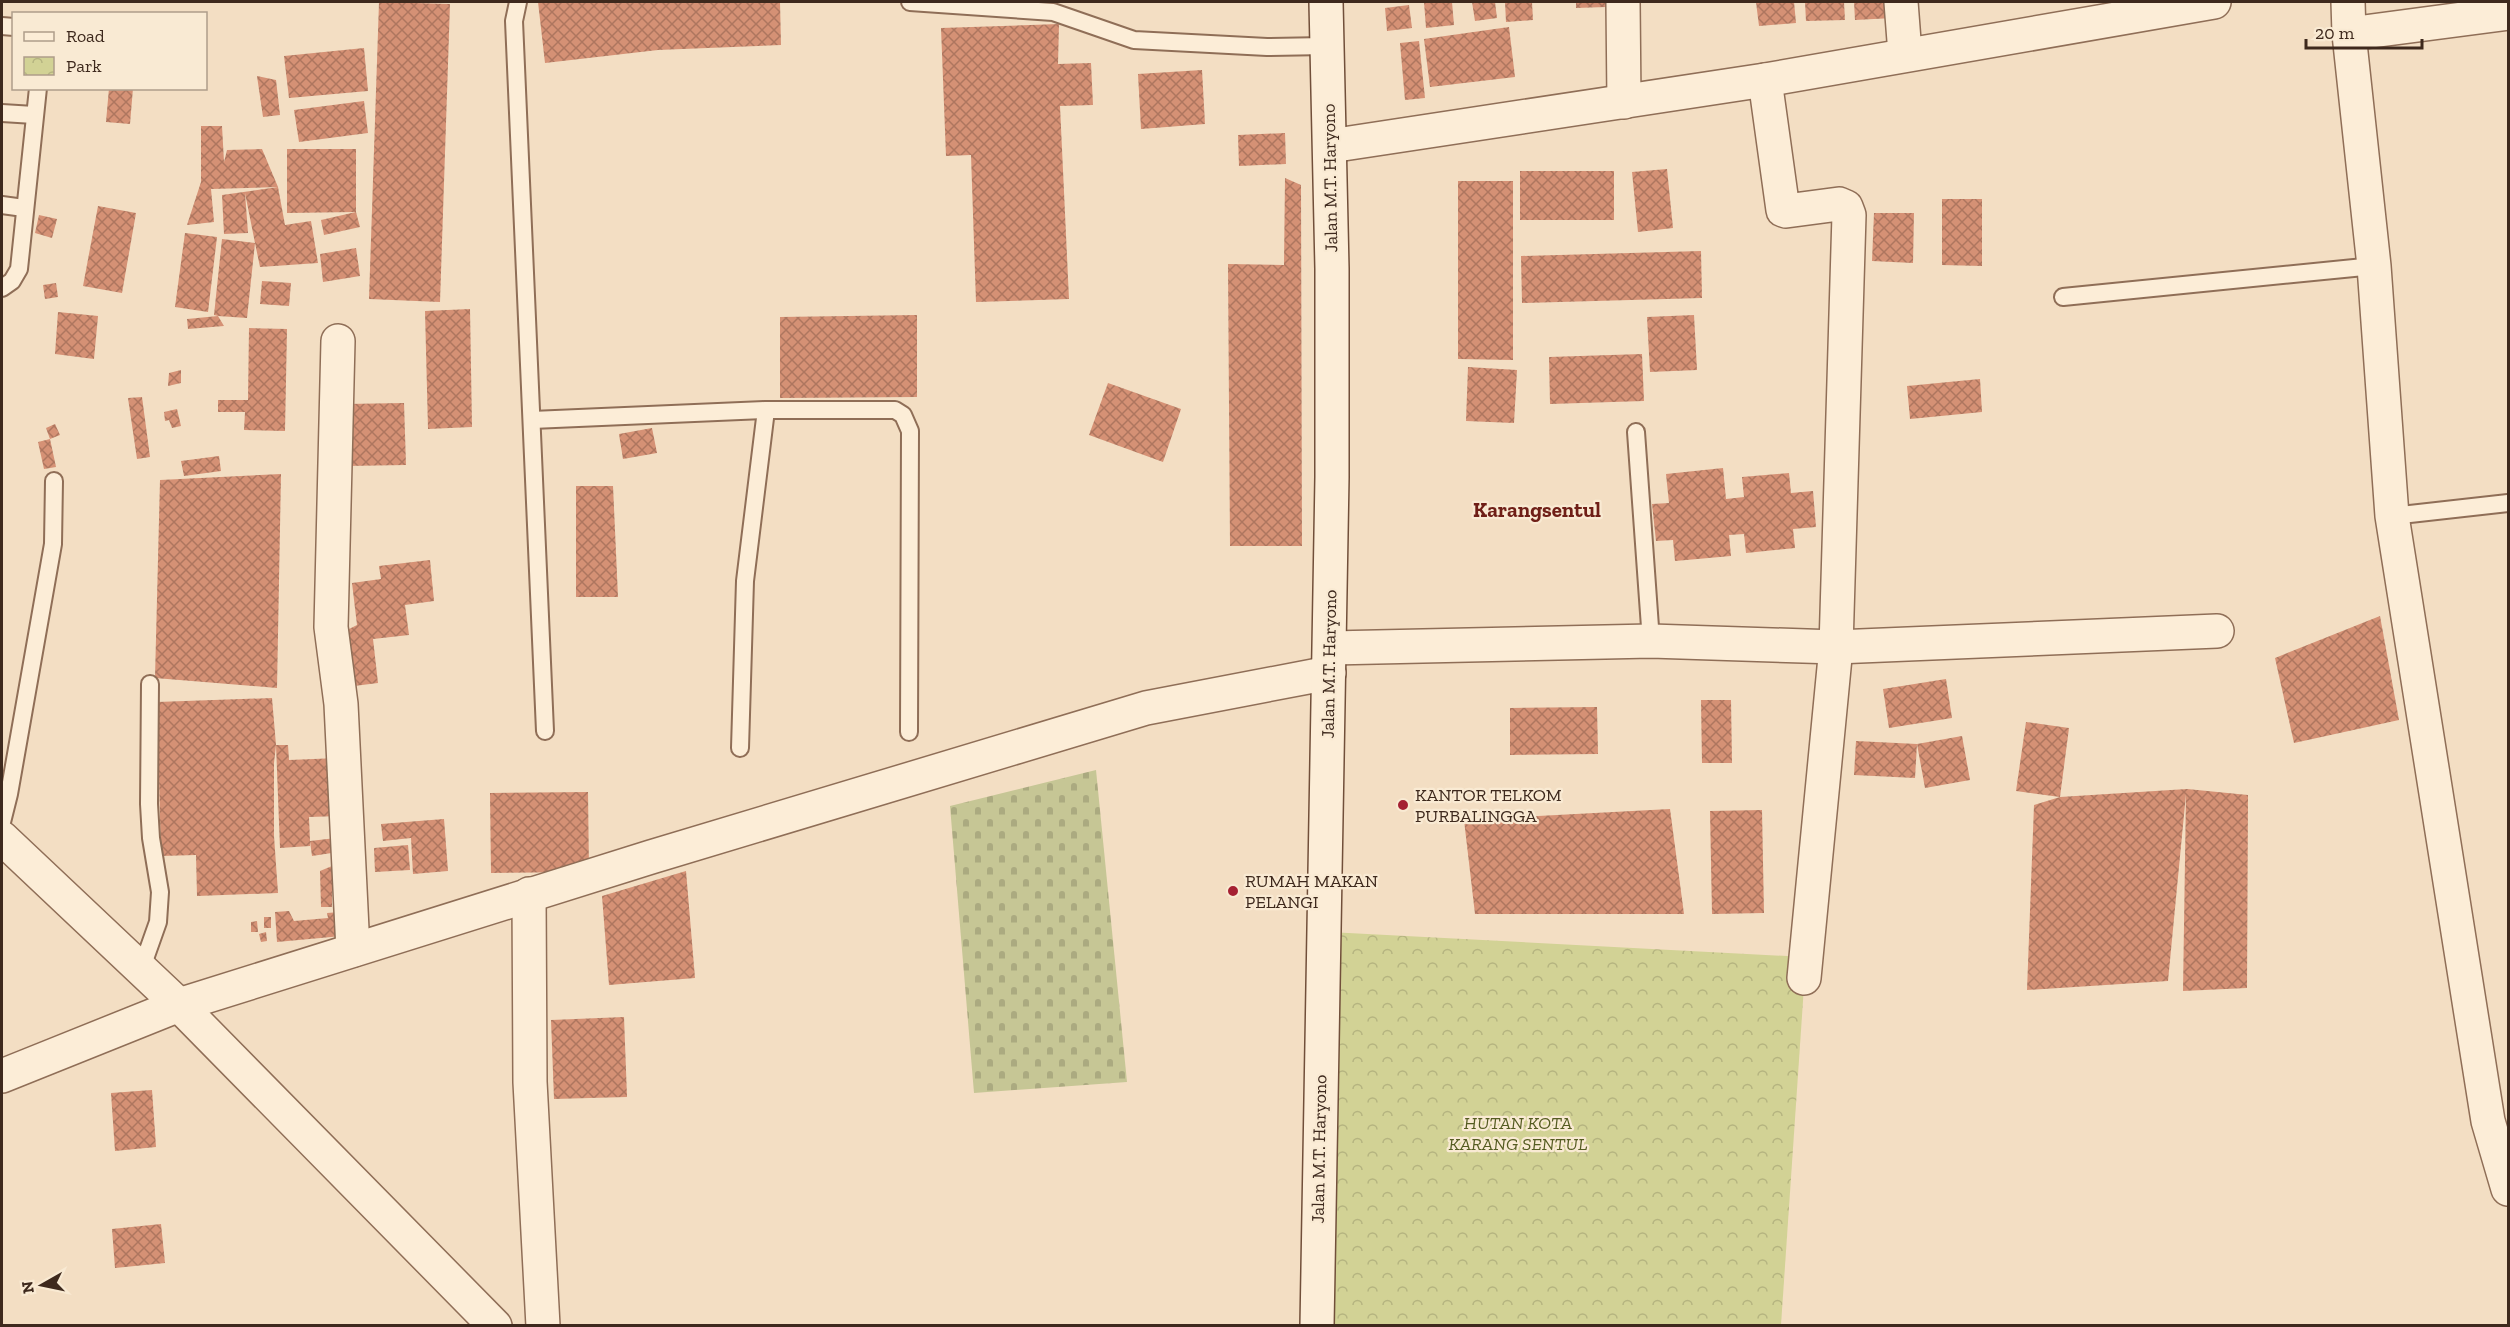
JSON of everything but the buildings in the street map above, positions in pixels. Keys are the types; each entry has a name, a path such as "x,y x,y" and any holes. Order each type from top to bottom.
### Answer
{"street":[{"name":"Jalan M.T. Haryono","path":"1317,1326 1332,466 1330,146 1326,2"},
{"path":"1623,2 1624,102"},
{"path":"1901,2 1905,54"},
{"path":"1330,146 1765,80 2158,5 2214,2"},
{"path":"2348,2 2349,34 2374,266 2392,516 2488,1121 2508,1189"},
{"path":"2349,34 2508,13"},
{"path":"1765,80 1783,210 1839,204 1846,207 1849,215 1836,647 1804,978"},
{"path":"338,341 331,627 341,704 353,950"},
{"path":"2,1076 178,1005 420,931 530,894 1146,708 1330,661 1651,641 1836,647 2217,630"},
{"path":"2,838 178,1005 495,1326"},
{"path":"530,894 530,1082 543,1326"}],"lane":[{"path":"518,2 514,21 545,731"},
{"path":"910,2 1053,12 1134,40 1266,46 1326,46"},
{"path":"2,288 12,281 18,269 38,90"},
{"path":"2,113 34,116"},
{"path":"2,205 24,208"},
{"path":"2063,297 2374,266"},
{"path":"532,420 765,410 895,410 908,422 910,431 909,732"},
{"path":"740,748 745,581 765,410"},
{"path":"1636,432 1651,641"},
{"path":"2,822 9,794 53,544 54,481"},
{"path":"2392,516 2508,503"},
{"path":"141,970 158,922 160,891 151,838 149,804 150,684"}],"green space":[{"path":"1096,770 1127,1082 974,1093 950,806"},
{"name":"HUTAN KOTA KARANG SENTUL","path":"1329,932 1806,957 1781,1325 1322,1326"}],"place":[{"name":"KANTOR TELKOM PURBALINGGA","path":"1403,805"},
{"name":"RUMAH MAKAN PELANGI","path":"1233,891"}],"district":[{"name":"Karangsentul","path":"1537,510"}]}
